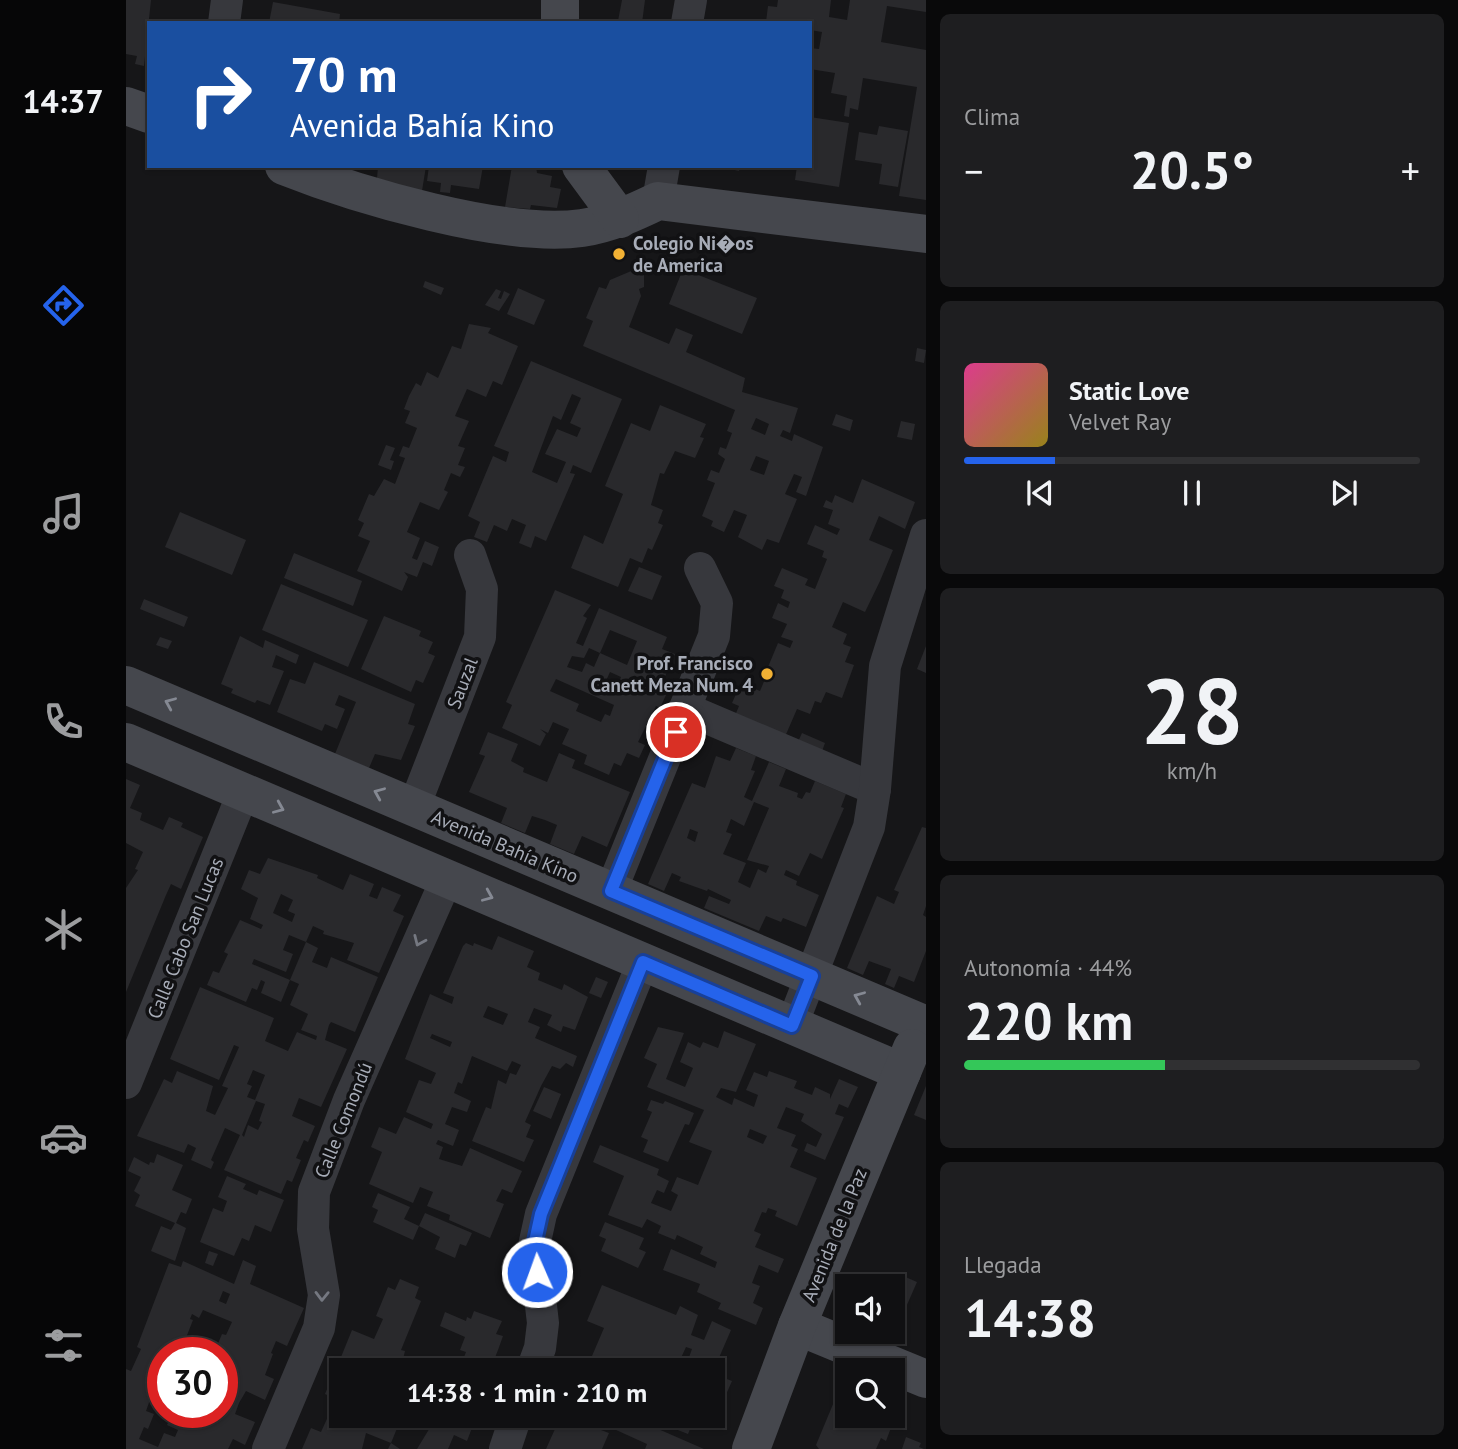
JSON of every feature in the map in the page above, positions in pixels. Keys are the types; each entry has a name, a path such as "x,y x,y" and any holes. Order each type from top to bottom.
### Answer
{"street":[{"path":"224,21 227,0"},
{"path":"560,0 560,21"},
{"path":"687,21 691,0"},
{"path":"126,106 147,113"},
{"path":"289,168 344,188 490,222 542,229 581,228 620,219 661,184 926,234"},
{"path":"583,168 620,219"},
{"path":"792,1026 869,827 875,789 885,666 926,535"},
{"name":"Sauzal","path":"414,807 480,636 482,589 470,555"},
{"path":"611,891 714,636 718,603 700,568"},
{"name":"Avenida Bahía Kino","path":"126,685 924,1024"},
{"path":"686,709 875,789"},
{"path":"126,742 902,1072"},
{"name":"Calle Cabo San Lucas","path":"126,1083 243,793"},
{"name":"Calle Comondú","path":"268,1449 319,1328 324,1295 313,1229 314,1192 349,1100 447,878"},
{"path":"537,1358 543,1323 534,1246 541,1214 643,962"},
{"name":"Avenida de la Paz","path":"751,1449 797,1326 924,1024"},
{"path":"797,1326 926,1379"},
{"path":"505,1449 512,1428"}],"building":[{"path":"126,0 151,0 144,66 135,64 137,56 126,54"},
{"path":"622,0 645,0 642,21 618,21"},
{"path":"778,0 831,0 829,17 847,20 850,0 926,0 926,12 887,6 881,42 926,50 926,200 899,196 917,87 863,78 858,110 850,108 849,117 844,116 847,96 831,93 835,73 812,69 812,48 819,49 822,32 812,30 812,21 766,21 768,6 777,7"},
{"path":"273,2 340,14 339,21 269,21"},
{"path":"812,117 849,123 839,187 795,180 797,168 812,168"},
{"path":"879,126 908,131 898,187 879,184 882,164 855,160 859,132 877,135"},
{"path":"378,168 426,168 422,191 377,179"},
{"path":"429,168 483,168 479,189 451,185 450,193 440,192 441,183 427,181"},
{"path":"512,168 536,168 537,173 552,176 550,187 561,189 557,208 531,205 530,209 505,207"},
{"path":"636,269 644,274 644,287 639,289 641,296 629,327 669,344 676,328 693,335 686,352 745,378 742,392 798,408 790,433 783,430 780,436 792,441 794,434 823,447 806,496 796,492 802,477 794,474 785,494 797,499 779,543 767,539 762,550 738,537 747,515 734,510 724,532 711,526 713,521 702,516 715,483 707,480 711,470 719,473 725,459 718,454 720,447 726,449 732,433 727,431 735,410 583,346 593,321 586,318 599,287 606,289 610,280","holes":["756,418 769,424 765,435 751,429","756,456 769,461 764,475 750,470"]},
{"path":"683,269 757,298 742,334 669,304"},
{"path":"425,281 444,288 441,295 423,287"},
{"path":"518,288 545,300 534,325 507,314"},
{"path":"496,289 501,291 498,298 501,299 504,291 510,294 499,311 485,305"},
{"path":"469,324 491,328 488,333 518,346 502,385 493,381 486,397 467,389 455,416 469,421 458,446 465,448 458,465 465,467 460,477 451,473 444,490 448,492 439,510 420,502 407,532 420,538 412,558 417,560 425,541 439,547 432,566 423,562 417,577 404,572 408,577 402,591 357,571 370,541 358,536 364,523 358,520 369,494 374,496 384,479 395,484 405,458 399,456 403,446 409,448 417,428 405,423 410,411 404,409 416,383 421,386 427,372 438,378 452,346 461,349"},
{"path":"917,348 926,350 924,363 915,361"},
{"path":"531,361 622,399 591,473 573,465 570,473 575,474 546,541 535,536 531,548 519,543 526,525 512,519 507,531 494,525 487,542 474,537 480,522 468,516 493,456 506,462 509,452 494,446","holes":["572,394 581,398 570,423 581,428 577,437 557,429 545,454 566,462 557,483 532,472 553,416 561,420"]},
{"path":"660,405 706,424 700,437 704,438 695,458 675,451 664,474 660,473 651,505 663,510 658,523 663,525 652,550 648,548 642,563 630,558 618,587 571,568 584,535 603,544 623,494 605,486 631,423 650,431"},
{"path":"836,414 853,420 850,431 832,425"},
{"path":"901,421 915,424 912,440 897,437"},
{"path":"386,445 395,448 390,460 394,461 391,470 378,465"},
{"path":"862,479 915,502 905,529 879,516 869,540 893,550 880,581 865,612 843,602 832,627 847,634 843,644 851,647 845,662 854,665 842,698 826,692 821,703 815,701 810,714 797,709 784,739 734,718 739,706 732,703 741,683 760,691 765,679 769,681 774,670 768,667 778,643 790,648 793,641 781,637 787,624 772,618 778,603 788,608 790,602 781,598 784,590 774,586 782,568 808,579 805,585 815,589 827,559 822,557 824,551 807,544 815,525 837,535 840,529 828,524 833,510 823,507 826,500 832,503 835,495 853,503"},
{"path":"180,512 246,540 232,575 165,547"},
{"path":"294,553 362,581 353,606 284,578"},
{"path":"639,567 662,576 652,600 628,591"},
{"path":"281,584 368,620 348,667 262,630"},
{"path":"555,590 591,605 583,616 587,618 576,643 583,646 599,608 667,637 662,649 675,654 663,681 671,684 660,708 656,706 638,742 645,745 639,758 627,753 621,766 614,763 609,775 584,764 587,755 562,744 569,729 553,722 548,733 540,729 546,734 540,746 502,728 512,705 506,702","holes":["610,630 637,641 627,665 600,653","589,648 600,653 594,667 586,663 582,672 567,667 572,656 584,658","610,672 621,677 617,688 605,683","556,679 614,705 610,716 605,714 601,722 576,711 579,704 550,691"]},
{"path":"144,599 188,617 184,627 140,609"},
{"path":"384,616 421,631 419,636 433,642 428,653 435,656 423,683 416,680 411,692 361,669"},
{"path":"240,636 263,648 265,640 299,655 296,664 276,655 272,667 284,671 270,705 257,700 255,703 231,693 233,689 221,684"},
{"path":"160,637 172,641 168,649 156,645"},
{"path":"926,646 926,673 917,669"},
{"path":"314,662 415,704 408,724 415,726 401,760 375,754 369,768 335,754 356,702 339,695 335,705 345,709 337,729 325,724 322,731 277,712 290,679 305,684"},
{"path":"488,732 518,744 511,761 524,768 523,772 547,782 559,753 575,760 572,768 630,792 607,847 582,836 574,854 550,844 557,825 532,816 525,833 501,823 507,808 469,792 485,756 479,754"},
{"path":"802,733 825,743 821,754 797,744"},
{"path":"736,748 756,756 751,770 755,771 744,797 752,801 769,762 786,769 779,786 798,793 797,797 802,799 806,792 810,793 815,781 846,794 841,807 844,808 822,859 810,853 799,876 786,870 784,875 797,881 796,885 819,895 806,927 783,918 781,922 766,916 759,931 704,908 709,896 729,904 731,900 708,889 707,891 679,881 681,877 672,873 664,891 648,884 692,783 705,788 716,756 730,761","holes":["754,802 769,808 747,860 769,866 766,873 758,869 750,888 738,882 746,863 723,854 732,834 726,832 731,819 744,826","690,829 698,832 695,842 687,838"]},
{"path":"126,779 140,785 130,808 142,813 140,820 163,830 169,817 183,823 181,827 203,837 181,889 171,884 126,992 126,888 138,870 135,869 143,852 126,843"},
{"path":"922,827 926,828 926,906 923,915 926,917 926,951 914,982 899,976 894,988 885,984 891,969 869,961 863,975 847,968 877,896 894,904 899,892 894,890"},
{"path":"268,858 318,875 317,878 343,890 350,874 374,884 369,896 377,899 382,887 401,895 393,911 404,916 379,973 347,960 354,943 323,934 324,931 313,926 306,942 289,935 283,950 293,954 286,972 254,959 252,964 290,980 281,1002 261,993 265,982 261,980 257,990 252,988 246,1002 207,985 213,971 219,973 228,954 224,952 240,920 261,929 263,925 250,919 258,898 241,889 249,870 260,874","holes":["281,894 293,900 288,911 295,914 292,922 273,913"]},
{"path":"498,936 534,951 527,967 540,973 538,980 562,990 564,984 588,997 575,1030 563,1026 561,1032 547,1025 552,1015 534,1008 528,1022 540,1027 535,1038 577,1056 573,1067 566,1063 560,1069 552,1066 541,1086 525,1122 531,1125 526,1137 534,1140 524,1162 472,1141 486,1107 491,1109 498,1080 506,1084 510,1073 516,1075 521,1065 512,1061 507,1071 472,1056 462,1084 458,1082 454,1093 471,1101 467,1112 452,1107 445,1124 459,1130 453,1146 438,1140 436,1144 443,1147 439,1159 462,1166 470,1148 522,1171 512,1193 502,1189 496,1201 504,1204 490,1238 449,1220 450,1215 427,1206 433,1192 420,1187 413,1203 369,1184 382,1152 371,1147 379,1127 396,1134 404,1117 431,1129 433,1124 406,1112 419,1080 431,1084 436,1073 405,1059 430,994 452,1004 454,997 443,993 463,946 466,943 473,946 474,943 492,950","holes":["488,1006 508,1014 503,1025 483,1017","432,1034 452,1042 450,1047 430,1038"]},
{"path":"306,942 318,948 312,962 327,968 331,957 378,977 355,1032 331,1022 329,1025 325,1040 347,1049 321,1107 299,1098 292,1116 315,1126 308,1142 304,1140 296,1158 301,1160 292,1182 287,1180 281,1194 224,1170 240,1135 225,1128 211,1160 214,1162 211,1169 191,1160 196,1148 188,1144 184,1153 137,1136 164,1079 172,1083 177,1071 213,1086 206,1111 215,1115 228,1088 222,1086 239,1047 234,1045 219,1080 170,1059 200,987 274,1018 265,1041 288,1051 297,1032 316,1040 317,1036 301,1030 308,1014 290,1005 299,984 290,980","holes":["253,1070 265,1075 255,1100 247,1097 252,1086 247,1084","256,1101 265,1104 258,1130 248,1125 244,1137 242,1135"]},
{"path":"596,977 608,982 601,998 589,993"},
{"path":"658,1027 684,1033 666,1079 685,1087 693,1068 680,1062 688,1042 700,1048 703,1042 718,1048 724,1031 756,1044 736,1092 721,1088 716,1097 732,1105 734,1098 754,1107 758,1095 746,1090 754,1072 767,1077 769,1071 797,1081 794,1088 812,1095 815,1087 830,1094 830,1099 839,1079 858,1087 848,1108 839,1104 835,1114 844,1117 825,1160 804,1151 807,1143 816,1147 822,1134 801,1121 804,1114 786,1107 777,1128 796,1135 791,1146 798,1149 790,1167 817,1178 797,1226 775,1216 777,1211 768,1208 766,1213 762,1212 754,1231 761,1234 755,1247 784,1259 778,1273 759,1265 752,1283 760,1286 753,1303 763,1308 756,1325 718,1309 721,1303 697,1292 700,1284 663,1270 671,1249 715,1268 717,1262 700,1254 703,1247 677,1235 675,1240 658,1233 661,1226 647,1219 642,1228 608,1215 624,1176 593,1162 600,1145 659,1169 657,1175 669,1181 664,1193 657,1190 651,1203 671,1211 678,1195 671,1191 677,1177 698,1185 712,1151 689,1142 704,1110 647,1087 657,1064 644,1058","holes":["750,1129 767,1136 763,1144 747,1137"]},
{"path":"926,1086 926,1120 914,1115"},
{"path":"544,1087 561,1094 551,1119 533,1111"},
{"path":"651,1100 663,1104 665,1101 694,1113 689,1125 685,1124 668,1162 643,1152 648,1140 641,1137 652,1112 647,1110"},
{"path":"157,1154 183,1165 172,1190 192,1199 186,1214 181,1212 176,1223 186,1228 175,1261 151,1251 161,1226 171,1230 175,1223 135,1206 140,1195 134,1191 141,1177 128,1171 134,1157 149,1165 150,1162 154,1163"},
{"path":"227,1176 246,1184 243,1189 257,1195 259,1190 284,1200 271,1232 255,1225 249,1241 242,1238 234,1256 200,1242 213,1208 223,1212 227,1201 218,1197"},
{"path":"378,1193 410,1207 404,1219 419,1226 413,1240 373,1222 378,1210 372,1207"},
{"path":"425,1213 472,1233 466,1246 460,1244 455,1258 435,1249 440,1237 419,1226"},
{"path":"605,1222 644,1238 639,1249 646,1252 638,1268 601,1251 606,1239 599,1236"},
{"path":"209,1251 218,1254 213,1266 205,1263"},
{"path":"243,1260 256,1266 250,1284 304,1308 287,1346 276,1341 265,1375 274,1379 265,1400 246,1391 238,1406 238,1337 221,1337 222,1334 226,1335 232,1322 203,1310 199,1318 192,1314 190,1319 193,1320 186,1337 147,1337 146,1411 148,1428 148,1429 144,1427 139,1439 158,1447 164,1433 175,1437 178,1430 174,1428 238,1428 238,1415 255,1422 245,1445 233,1439 228,1449 126,1449 126,1369 131,1371 141,1349 137,1347 169,1263 181,1267 183,1261 234,1284","holes":["223,1291 230,1294 226,1304 219,1301"]},
{"path":"905,1277 917,1282 905,1309"},
{"path":"400,1279 419,1287 415,1298 421,1301 401,1350 405,1351 403,1358 341,1358 352,1330 374,1339 383,1319 376,1316 388,1287 395,1290"},
{"path":"602,1285 676,1315 680,1306 698,1315 691,1335 704,1340 712,1321 731,1330 719,1358 689,1358 692,1349 686,1347 681,1358 591,1358 604,1328 587,1321"},
{"path":"474,1311 502,1321 496,1334 503,1336 495,1358 464,1358 466,1352 460,1350 465,1337 440,1326 445,1312 466,1321 467,1317 471,1319"},
{"path":"725,1378 732,1381 725,1397"},
{"path":"835,1399 835,1428 891,1428 886,1441 881,1438 876,1449 819,1449 816,1445"},
{"path":"329,1414 329,1428 397,1428 391,1443 366,1433 362,1449 302,1449 311,1428 321,1432"},
{"path":"430,1428 472,1428 467,1441 454,1435 448,1449 417,1449"},
{"path":"552,1428 602,1428 609,1433 602,1449 546,1449 555,1429"},
{"path":"612,1428 656,1428 704,1449 645,1449 647,1444"},
{"path":"673,1428 690,1428 688,1434"},
{"path":"906,1437 921,1443 919,1447 924,1449 902,1449"},
{"path":"391,1443 400,1449 388,1449"}],"place":[{"name":"Colegio Ni�os de America","path":"619,254"},
{"name":"Prof. Francisco Canett Meza Num. 4","path":"767,674"}],"route":[{"path":"537,1272 534,1246 541,1214 643,962 792,1026 812,976 611,891 676,732"}]}
